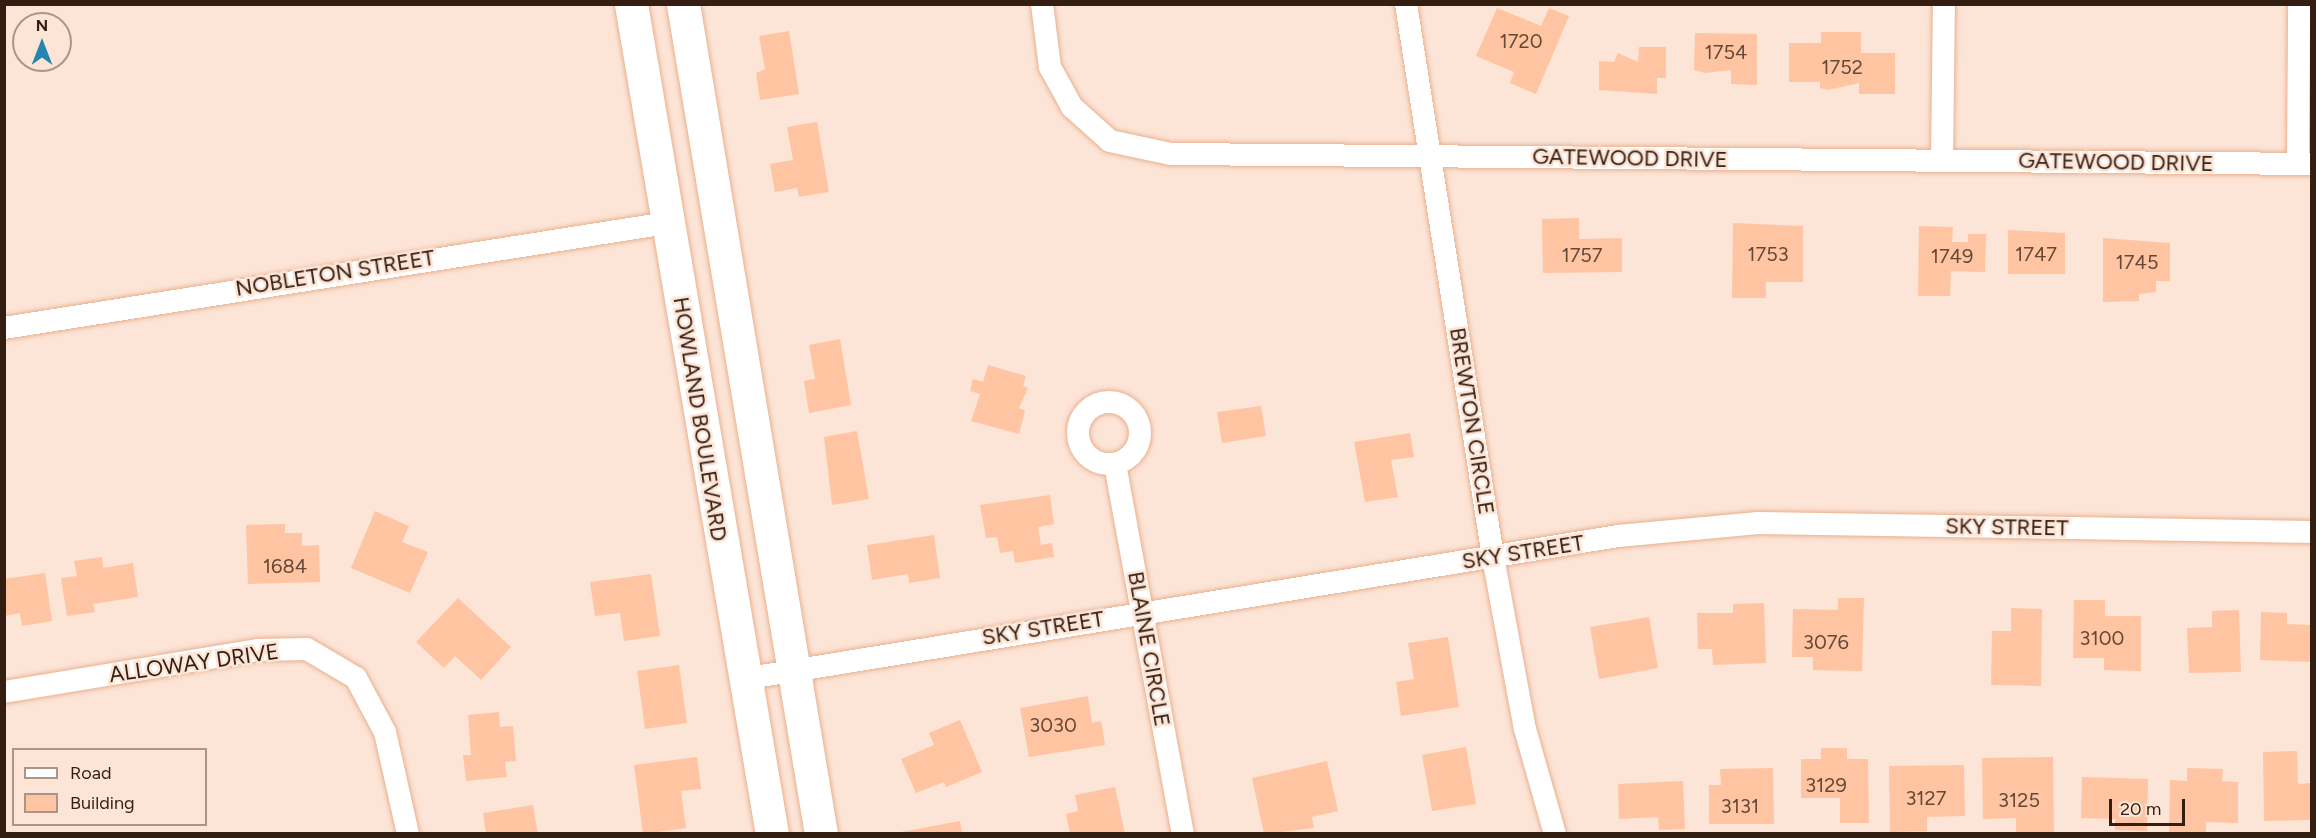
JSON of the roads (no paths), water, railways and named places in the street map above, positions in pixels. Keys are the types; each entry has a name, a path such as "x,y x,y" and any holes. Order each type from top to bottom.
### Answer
{"main road":[{"name":"HOWLAND BOULEVARD","path":"631,4 743,679 772,834"},
{"path":"683,4 792,671 822,834"}],"street":[{"name":"GATEWOOD DRIVE","path":"1042,4 1050,67 1072,107 1110,141 1171,154 2305,164"},
{"name":"BREWTON CIRCLE","path":"1406,4 1493,557 1525,729 1555,834"},
{"path":"1942,161 1944,4"},
{"path":"2299,4 2305,164"},
{"name":"NOBLETON STREET","path":"4,328 667,223"},
{"name":"BLAINE CIRCLE","path":"1115,464 1183,834"},
{"name":"SKY STREET","path":"743,679 1618,536 1758,523 2312,532"},
{"name":"ALLOWAY DRIVE","path":"4,692 259,650 307,649 356,678 386,732 408,834"}]}
